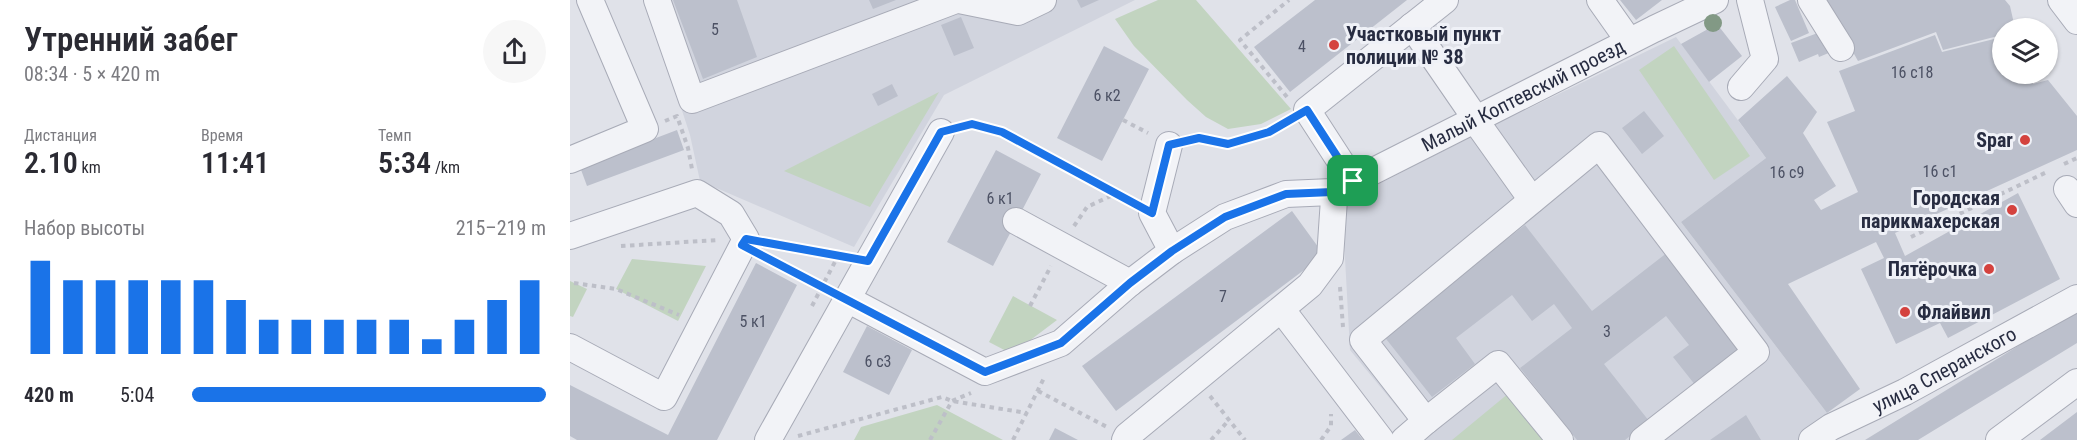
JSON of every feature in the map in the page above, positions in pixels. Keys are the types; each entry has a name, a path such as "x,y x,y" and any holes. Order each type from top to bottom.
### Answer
{"street":[{"path":"570,160 645,129 590,0"},
{"path":"657,0 692,100 958,0 1018,12 1043,0"},
{"path":"1343,186 1307,110 1445,0"},
{"path":"1600,0 1629,41"},
{"name":"Малый Коптевский проезд","path":"1343,186 1715,0"},
{"path":"1741,87 1765,59 1750,0"},
{"path":"1811,0 1841,48"},
{"path":"2061,0 2077,21"},
{"path":"1412,26 1532,200"},
{"path":"768,440 941,132"},
{"path":"1169,145 1152,213 1172,251"},
{"path":"1426,421 1363,340 1599,145 1756,352 1643,440"},
{"path":"847,299 985,372 1061,343 1130,283 1172,251 1225,217 1286,194 1343,186"},
{"path":"1126,438 1310,285 1330,258 1334,199 1343,186"},
{"path":"570,236 697,194 730,214 744,242 664,397 570,347"},
{"path":"1016,221 1130,283"},
{"name":"улица Сперанского","path":"1822,434 1905,393 2077,298"},
{"path":"1282,310 1382,440"},
{"path":"1404,440 1498,364 1560,440"},
{"path":"1999,440 2077,382"}],"path":[{"path":"1123,120 1169,145 1199,138 1228,144 1269,132 1307,110 1290,100 1240,40 1289,0"},
{"path":"645,129 677,116 688,148 697,194"},
{"path":"941,132 972,124 1002,132 1152,213"},
{"path":"2068,186 2077,158"},
{"path":"1911,237 2049,171"},
{"path":"1030,306 1062,245 1087,207 1115,194"},
{"path":"618,247 744,242 868,261"},
{"path":"744,242 847,299"},
{"path":"822,286 839,255"},
{"path":"574,283 616,290 680,316"},
{"path":"1013,440 1038,392 1126,438"},
{"path":"794,437 942,397 952,401 1027,413"},
{"path":"930,440 952,401"},
{"path":"1211,440 1229,420 1245,440"}],"shaded area":[{"path":"646,0 1135,0 944,95 854,247 700,181 690,135"},
{"path":"1676,37 1766,158 1681,222 1827,413 1831,427 1829,440 1424,440 1350,350 1342,203 1482,131"}],"green space":[{"path":"1158,0 1196,0 1291,109 1261,124 1228,129 1206,117 1134,46 1115,19"},
{"path":"1674,46 1750,156 1714,180 1639,70"},
{"path":"939,92 870,207 784,171"},
{"path":"632,259 706,266 678,321 616,289"},
{"path":"570,281 587,289 573,317 570,316"},
{"path":"1013,296 1057,320 1012,354 989,342"},
{"path":"1509,393 1548,440 1452,440"},
{"path":"937,405 1003,440 854,440 861,427"}],"building":[{"path":"673,0 737,0 757,57 703,79"},
{"path":"869,0 896,0 873,9"},
{"path":"1077,0 1099,0 1081,8"},
{"path":"1315,0 1407,0 1290,92 1254,47"},
{"path":"1620,0 1662,0 1636,20"},
{"path":"1795,0 1809,33 1791,41 1775,7"},
{"path":"1824,0 2005,0 2010,6 2013,18 1992,18 1992,38 1943,50 1936,32 1858,61"},
{"path":"961,17 974,48 954,56 941,25"},
{"path":"1717,24 1742,56 1709,82 1681,44"},
{"path":"1823,31 1831,52 1819,57 1818,54 1799,62 1791,43"},
{"path":"1935,35 1942,52 1992,40 1992,84 2051,84 2077,116 2077,150 1895,233 1905,256 2018,193 2060,279 1948,338 1940,323 1896,344 1861,269 1884,258 1876,242 1788,284 1860,389 1827,413 1681,222 1766,158 1738,120 1787,76 1817,112 1803,133 1836,186 1814,200 1821,210 1858,192 1827,122 1855,111 1839,71"},
{"path":"1104,46 1149,69 1102,161 1057,138"},
{"path":"892,84 898,96 878,106 872,94"},
{"path":"1644,111 1664,136 1642,154 1622,128"},
{"path":"677,130 684,150 587,186 580,167"},
{"path":"996,150 1041,174 993,266 947,242"},
{"path":"1292,211 1324,255 1116,411 1082,366"},
{"path":"1525,225 1592,311 1668,252 1744,349 1696,386 1673,357 1689,345 1666,316 1604,364 1649,421 1625,440 1577,440 1520,368 1572,328 1554,304 1532,321 1512,295 1456,338 1475,364 1432,397 1383,335"},
{"path":"756,263 797,285 717,440 577,440 570,436 570,385 668,435"},
{"path":"2077,310 2077,343 1918,440 1865,440"},
{"path":"867,326 912,350 889,395 843,372"},
{"path":"2077,412 2077,440 2040,440"},
{"path":"1746,415 1761,440 1710,440"},
{"path":"1055,428 1078,440 1049,440"},
{"path":"1355,430 1363,440 1341,440"}],"place":[{"name":"Участковый пункт полиции № 38","path":"1334,45"},
{"name":"Spar","path":"2025,140"},
{"name":"Городская парикмахерская","path":"2012,210"},
{"name":"Пятёрочка","path":"1989,269"},
{"name":"Флайвил","path":"1905,312"}],"route":[{"path":"1307,110 1353,181 1332,192 1286,194 1225,217 1172,251 1130,283 1061,343 985,372 742,245 746,239 868,261 941,132 972,124 1002,132 1152,213 1169,145 1199,138 1228,144 1269,132 1307,110"}]}
